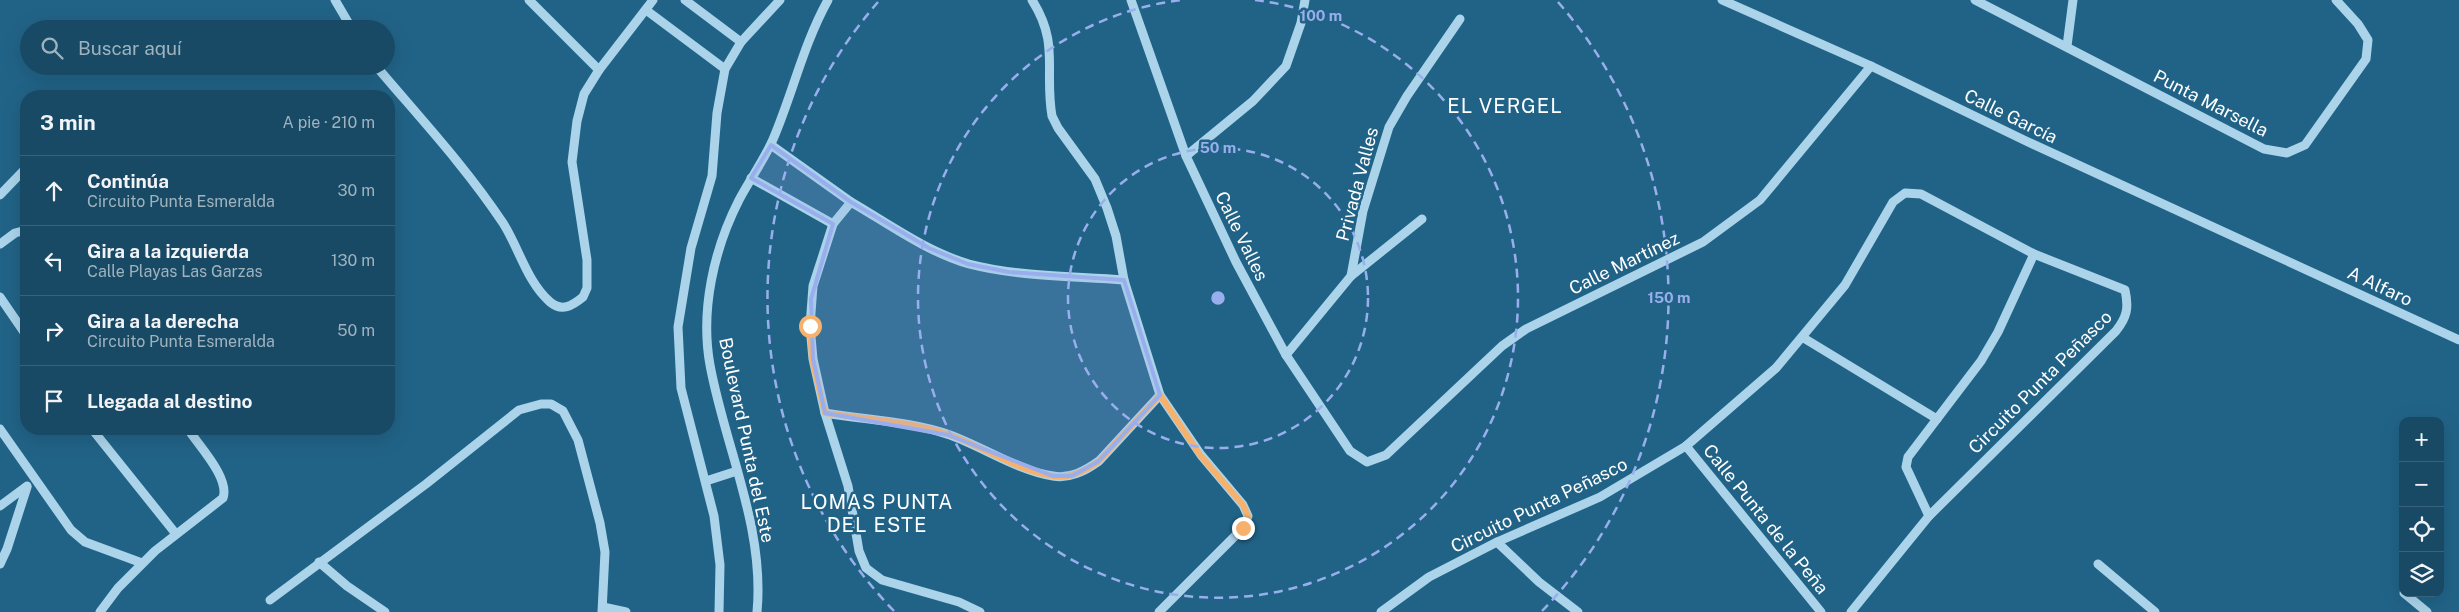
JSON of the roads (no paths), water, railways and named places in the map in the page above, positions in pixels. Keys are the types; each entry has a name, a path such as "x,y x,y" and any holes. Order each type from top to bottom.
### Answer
{"street":[{"path":"335,0 347,20"},
{"path":"529,0 599,70"},
{"path":"384,75 443,142 504,225 542,294 559,308 568,308 583,298 586,288 586,260 572,162 576,121 584,94 599,70 654,0"},
{"path":"685,0 741,42"},
{"path":"719,612 720,565 714,516 680,388 678,327 691,248 712,176 717,113 724,69 741,42 780,0"},
{"name":"Boulevard Punta del Este","path":"757,612 758,595 753,532 710,364 706,325 707,302 721,245 738,202 771,146 805,47 828,0"},
{"path":"1032,0 1043,18 1048,31 1052,116 1058,128 1095,179 1116,236 1124,280 1160,395 1200,455 1243,505 1248,516 1243,528 1159,612"},
{"name":"Calle Valles","path":"1131,0 1186,156 1236,262 1286,355 1350,451 1367,462"},
{"path":"1186,156 1253,101 1286,66 1301,23 1306,0"},
{"name":"Calle García","path":"1722,0 1871,66 2026,142 2287,260"},
{"name":"Punta Marsella","path":"1975,0 2264,149 2288,153 2305,145 2366,59 2368,40 2358,24 2336,0"},
{"path":"2067,46 2073,0"},
{"path":"646,10 724,69"},
{"name":"Privada Valles","path":"1286,355 1351,276 1363,211 1389,127 1407,96 1460,19"},
{"name":"Calle Martínez","path":"1367,462 1386,455 1502,346 1526,329 1703,242 1760,200 1871,66"},
{"path":"771,146 851,202 929,248 968,264 1009,272 1124,280"},
{"path":"0,194 20,174"},
{"path":"751,178 833,224"},
{"name":"Circuito Punta Peñasco","path":"1381,612 1429,577 1497,542 1600,497 1686,446 1776,368 1846,284 1893,202 1905,193 1921,194 2034,254 2126,290 2128,304 2126,317 2116,331 1929,516 1851,612"},
{"path":"851,202 833,224 813,286 810,326 812,359 825,413 848,486 859,551 866,568 882,580 959,602 980,612"},
{"path":"1351,276 1422,219"},
{"path":"0,244 20,232"},
{"path":"1929,516 1906,467 1908,457 1981,361 1998,332 2034,254"},
{"name":"A Alfaro","path":"2287,260 2459,340"},
{"path":"0,297 20,326"},
{"path":"1802,337 1937,419"},
{"path":"825,413 918,427 948,434 1024,467 1053,476 1072,476 1087,470 1099,461 1160,395"},
{"path":"270,600 426,484 518,410 531,405 551,404 563,411 578,440 600,523 605,552 603,609 626,612"},
{"path":"0,429 71,530 85,542 142,563"},
{"path":"97,435 176,534"},
{"path":"100,612 113,594 142,563 223,498 225,492 224,484 218,471 192,435"},
{"name":"Calle Punta de la Peña","path":"1686,446 1821,612"},
{"path":"706,482 737,472"},
{"path":"0,506 36,480"},
{"path":"0,564 7,549 27,487"},
{"path":"1497,542 1539,582 1578,612"},
{"path":"319,562 348,586 385,612"},
{"path":"2098,564 2155,612"},
{"path":"2409,597 2427,612"}],"district":[{"name":"EL VERGEL","path":"1505,106"},
{"name":"LOMAS PUNTA DEL ESTE","path":"877,514"}]}
